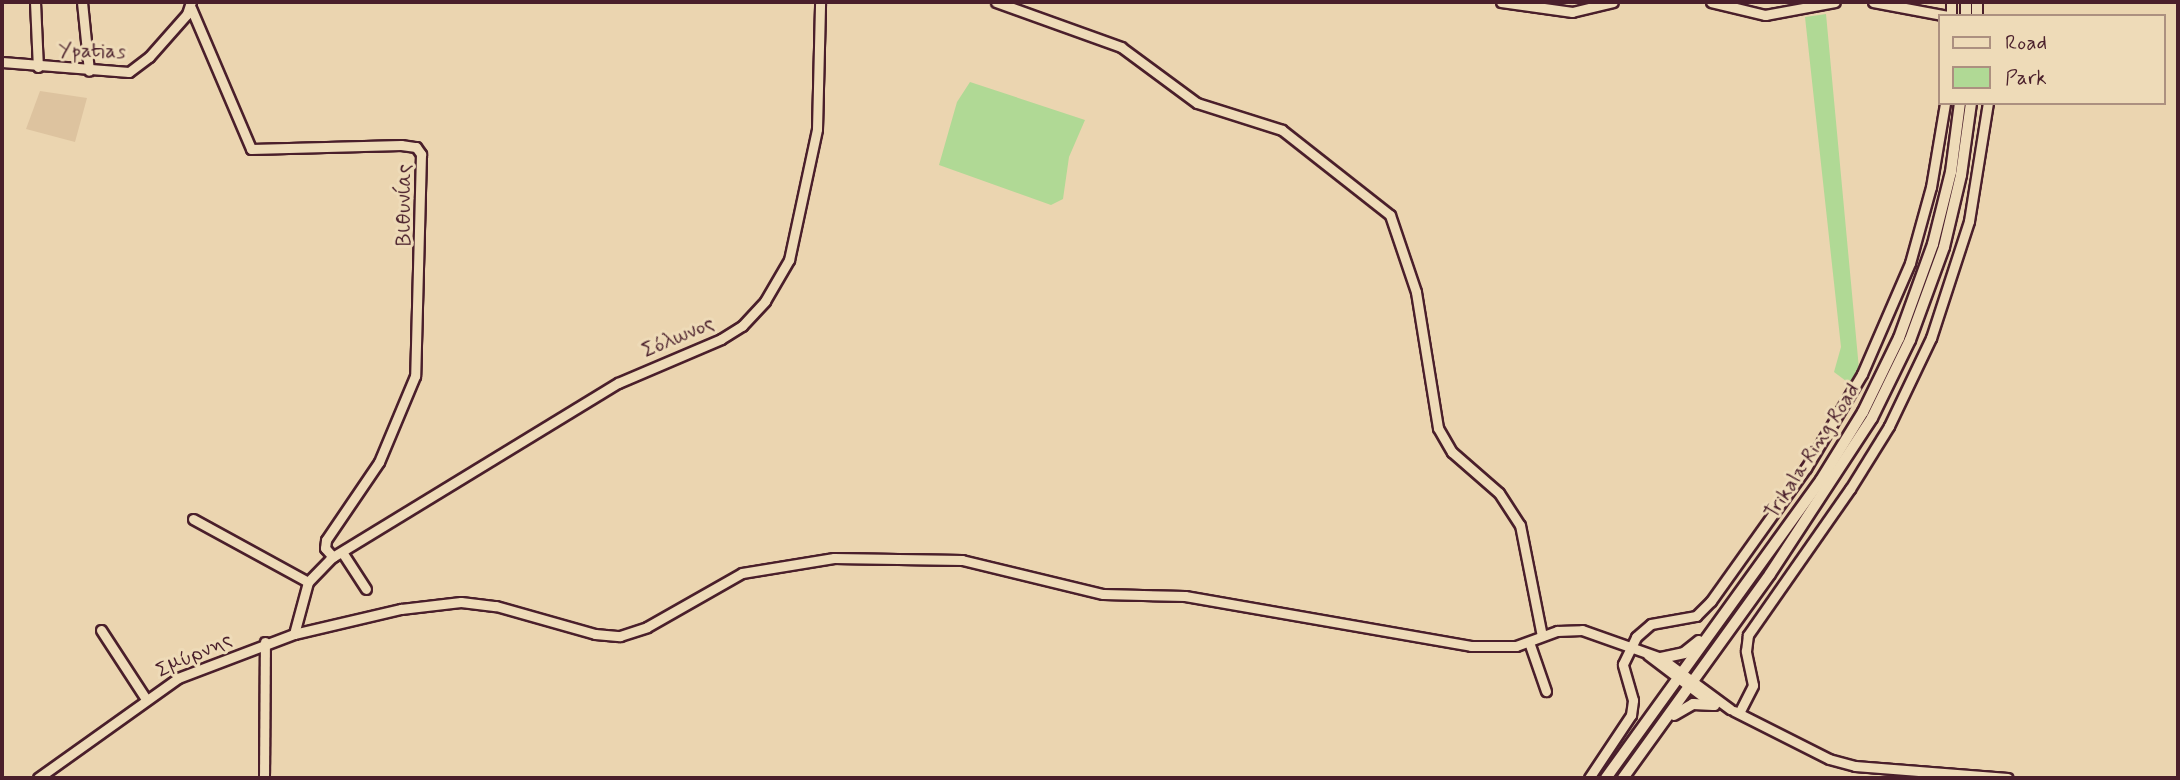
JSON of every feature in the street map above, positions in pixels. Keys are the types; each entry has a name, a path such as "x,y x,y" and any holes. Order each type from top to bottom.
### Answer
{"main road":[{"name":"Trikala Ring Road","path":"1606,778 1834,460 1885,368 1933,244 1951,172 1960,105"},
{"name":"Trikala Ring Road","path":"1623,778 1850,456 1895,374 1944,247 1961,175 1972,105"},
{"path":"1661,658 1684,653 1710,633"},
{"path":"1659,729 1688,705 1713,705"}],"street":[{"path":"35,2 38,66"},
{"path":"82,2 89,71"},
{"name":"Σόλωνος","path":"308,582 337,554 606,390 721,339 765,301 789,260 817,129 820,2"},
{"path":"996,2 1121,47 1197,103 1282,130 1390,215 1416,292 1438,428 1452,452 1499,493 1520,525 1542,635"},
{"path":"1501,2 1572,12 1613,2"},
{"path":"1711,2 1765,15 1835,2"},
{"path":"1872,2 1939,14"},
{"name":"Ypatias","path":"2,62 120,73 139,67 191,5"},
{"name":"Βιθυνίας","path":"191,5 251,149 401,145 416,147 421,154 417,367 379,462 326,540 325,548 337,554"},
{"path":"1589,778 1631,715 1632,696 1623,667 1630,645 1651,624 1688,619 1706,607 1788,495 1857,384 1910,263 1933,180 1945,105"},
{"path":"1734,711 1753,685 1745,651 1748,635 1863,468 1931,338 1969,221 1988,105"},
{"path":"193,519 308,582 294,634"},
{"path":"337,554 366,589"},
{"name":"Σμύρνης","path":"38,778 146,699 191,671 265,642 387,612 444,603 484,604 602,636 620,636 749,571 834,558 928,558 971,562 1103,594 1185,596 1427,641 1498,647 1529,642"},
{"path":"1546,691 1529,642 1542,635 1578,629 1630,645 1646,653 1734,711 1847,764 2008,778"},
{"path":"101,630 146,699"},
{"path":"264,778 265,642"},
{"path":"1646,653 1661,658 1679,675"},
{"path":"1691,684 1713,705 1734,711"}],"shaded area":[{"path":"40,91 87,98 75,142 26,129"}],"green space":[{"path":"1826,14 1859,369 1850,384 1834,372 1841,347 1805,17"},
{"path":"970,82 1085,120 1069,157 1063,199 1051,205 939,165 957,102"}]}
